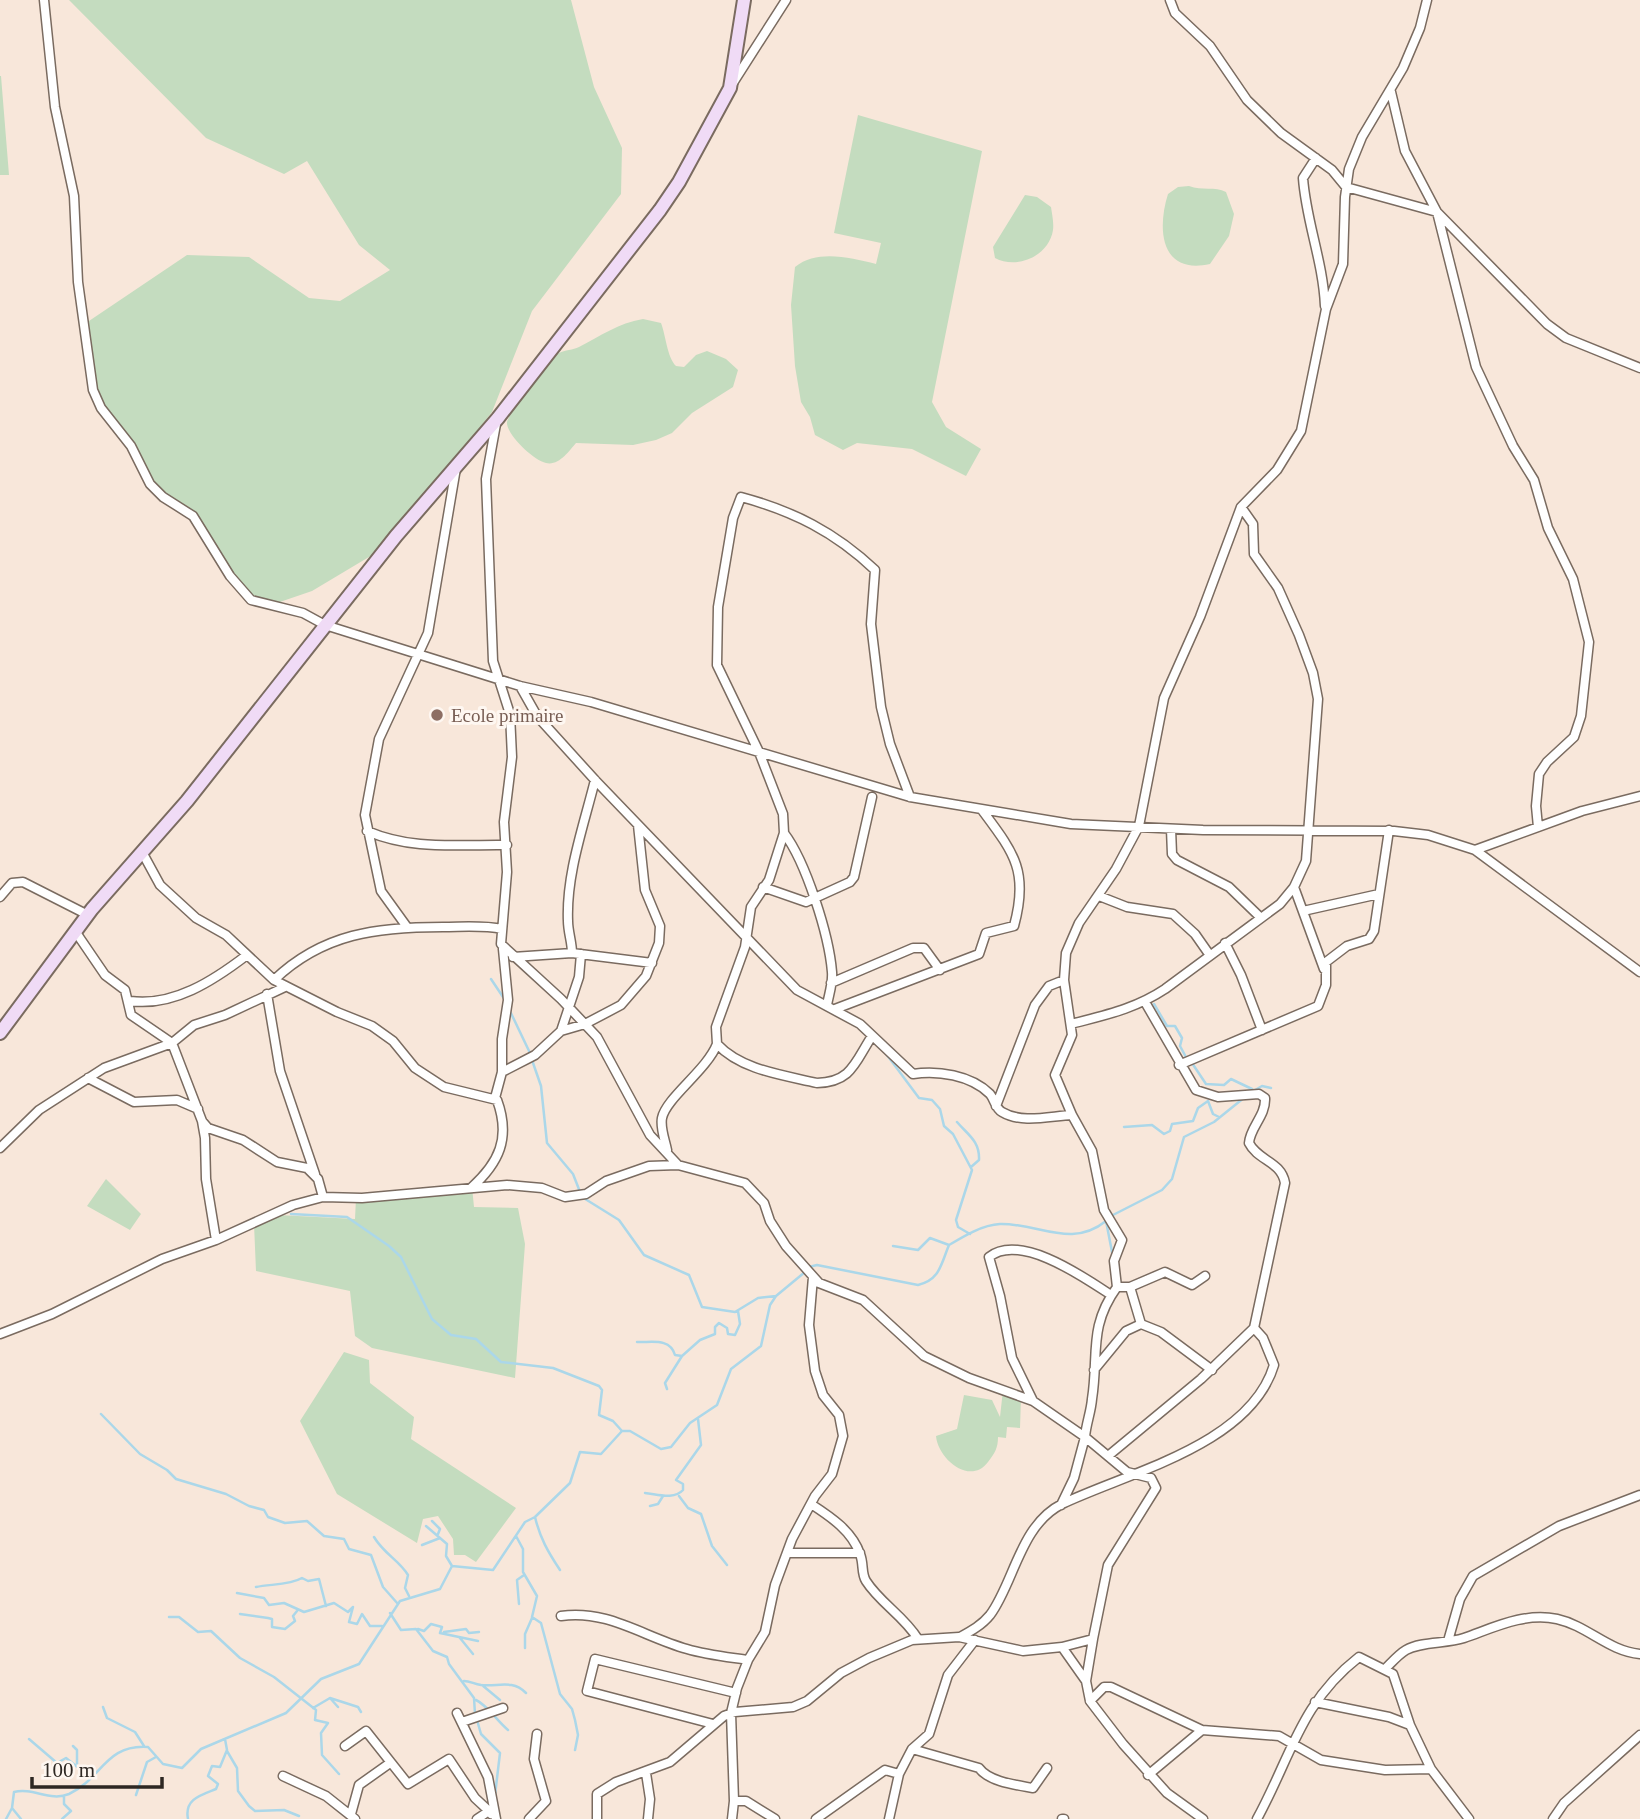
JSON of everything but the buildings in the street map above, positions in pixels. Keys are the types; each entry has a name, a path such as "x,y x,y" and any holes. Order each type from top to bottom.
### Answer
{"street":[{"path":"44,0 55,107 74,196 78,282 93,390 101,408 131,446 150,484 163,497 192,516 230,576 250,600 303,613 325,625 520,686 591,702 910,797 1071,824 1171,829 1389,831 1428,835 1475,850 1640,972"},
{"path":"730,88 744,0"},
{"path":"0,1033 75,931 187,801 396,536 498,418 660,210 679,182 730,88 786,0"},
{"path":"1170,0 1175,13 1210,46 1263,117 1332,170 1346,187 1437,212 1547,324 1566,338 1640,368"},
{"path":"1061,1505 1077,1470 1085,1437 1094,1370 1096,1330 1117,1287 1114,1261 1122,1235 1104,1210 1092,1151 1072,1115 1055,1075 1071,1042 1064,980 1066,953 1079,923 1099,896 1139,826 1164,698 1200,617 1241,507 1276,470 1301,431 1325,309 1345,251 1346,187 1354,152 1391,92 1420,28 1427,0"},
{"path":"1391,92 1405,151 1437,212 1476,367 1513,446 1534,480 1548,528 1573,579 1589,642 1581,716 1574,737 1547,762 1539,774 1536,806 1538,827"},
{"path":"1316,158 1303,178 1316,238 1325,309"},
{"path":"471,1188 488,1173 500,1153 503,1132 495,1098 502,1072 502,1039 508,1000 502,929 507,845 504,822 512,757 510,714 493,661 486,479 498,418"},
{"path":"407,927 383,896 365,815 379,739 420,654 430,623 456,468"},
{"path":"668,1151 661,1124 664,1111 711,1058 716,1044 719,1017 747,936 751,907 774,865 784,833 783,814 759,752 717,665 718,607 733,518 741,496 779,507 809,520 845,543 875,570 871,624 881,707 890,744 910,797"},
{"path":"1071,1024 1145,1002 1280,904 1294,887 1306,861 1310,830 1308,799 1318,699 1313,673 1278,588 1254,554 1252,524 1241,507"},
{"path":"520,686 537,716 595,780 797,990 831,1007 872,1036 913,1074 929,1071 960,1079 987,1092 996,1106 1005,1113 1029,1119 1072,1115"},
{"path":"561,1031 579,977 576,954 567,924 569,898 595,780"},
{"path":"1475,850 1582,811 1640,796"},
{"path":"763,887 806,902 850,882 856,874 872,797"},
{"path":"831,1007 979,954 986,933 1002,927 1011,928 1016,921 1022,889 1015,860 982,810"},
{"path":"502,1072 535,1055 561,1031 585,1024 621,1005 646,976 652,963 660,926 645,890 638,825"},
{"path":"1171,829 1172,854 1177,860 1228,887 1260,917"},
{"path":"368,831 391,841 449,848 507,845"},
{"path":"1179,1065 1318,1006 1326,985 1326,962 1337,952 1369,939 1377,919 1389,831"},
{"path":"784,833 797,850 814,898 832,970 831,1007"},
{"path":"142,852 160,885 195,918 226,935 274,980 372,1026 393,1041 415,1068 444,1087 495,1098"},
{"path":"0,897 12,883 23,882 88,915"},
{"path":"1294,887 1325,972"},
{"path":"1303,911 1379,894"},
{"path":"1099,896 1127,908 1173,914 1195,934 1209,954"},
{"path":"274,980 295,960 312,950 368,931 407,927 502,929"},
{"path":"75,931 105,975 125,990 134,1017 172,1043 202,1121 206,1179 216,1240"},
{"path":"1225,943 1241,975 1262,1030"},
{"path":"831,983 913,948 924,948 940,970"},
{"path":"503,949 569,1007 597,1037 650,1135 668,1151 678,1165"},
{"path":"513,957 576,954 652,963"},
{"path":"130,1001 172,999 188,993 247,955"},
{"path":"996,1106 1035,1005 1049,986 1064,980"},
{"path":"0,1148 39,1110 104,1068 172,1043 194,1025 225,1015 285,987"},
{"path":"267,994 285,1091 323,1197"},
{"path":"1108,1456 1212,1370 1254,1328 1285,1183 1283,1175 1273,1162 1260,1157 1249,1143 1250,1133 1262,1113 1265,1098 1259,1094 1207,1094 1196,1090 1179,1065 1145,1002"},
{"path":"716,1044 743,1064 817,1083 829,1083 847,1075 872,1036"},
{"path":"88,1078 134,1102 177,1100 198,1109"},
{"path":"202,1121 218,1133 243,1140 277,1162 301,1166 315,1174"},
{"path":"0,1334 52,1314 162,1259 216,1240 293,1205 323,1197 362,1198 507,1185 542,1188 565,1197 586,1194 606,1181 649,1166 678,1165 745,1183 764,1203 780,1238 819,1283 863,1300 924,1356 969,1378 1033,1401 1135,1475 1148,1477 1156,1488 1108,1565 1086,1681 1090,1701 1148,1775 1202,1819"},
{"path":"1033,1401 1012,1358 1000,1296 989,1258 1006,1251 1033,1253 1059,1262 1111,1295"},
{"path":"1117,1287 1130,1287 1165,1272 1192,1284 1205,1276"},
{"path":"733,1818 732,1713 736,1693 748,1660 765,1632 775,1584 811,1504 832,1474 843,1436 839,1415 824,1395 816,1371 809,1325 813,1278"},
{"path":"1130,1287 1140,1324"},
{"path":"1094,1370 1126,1331 1140,1324 1161,1332 1212,1370"},
{"path":"959,1637 976,1629 990,1615 1019,1553 1037,1527 1061,1505 1180,1455 1256,1402 1274,1365 1263,1338 1254,1328"},
{"path":"1448,1641 1460,1599 1473,1576 1559,1526 1640,1495"},
{"path":"811,1504 839,1524 860,1553 865,1580 911,1628 918,1639"},
{"path":"788,1553 860,1553"},
{"path":"561,1616 598,1616 687,1649 748,1660"},
{"path":"1386,1668 1406,1650 1448,1641 1494,1625 1527,1619 1556,1619 1586,1630 1611,1647 1640,1654"},
{"path":"597,1819 597,1794 616,1782 646,1773 678,1756 713,1724 732,1713 800,1704 841,1674 869,1658 918,1639 959,1637 1023,1651 1062,1647 1093,1639"},
{"path":"889,1819 899,1774 912,1749 929,1734 948,1675 975,1640"},
{"path":"1062,1647 1072,1665 1086,1681"},
{"path":"1257,1819 1275,1787 1292,1741 1315,1702 1337,1674 1359,1657 1386,1668 1398,1682 1410,1725 1431,1769 1469,1819"},
{"path":"713,1724 587,1691 595,1659 736,1693"},
{"path":"1090,1701 1104,1687 1111,1687 1202,1730 1246,1731 1292,1741 1321,1760 1385,1770 1431,1769"},
{"path":"1315,1702 1410,1725"},
{"path":"462,1722 503,1708"},
{"path":"457,1713 488,1777 496,1819"},
{"path":"1148,1775 1202,1730"},
{"path":"345,1746 366,1731 408,1784 449,1759 482,1808 496,1819"},
{"path":"529,1819 546,1801 534,1759 537,1734"},
{"path":"1553,1819 1564,1803 1640,1735"},
{"path":"912,1749 979,1768 983,1774 993,1778 1033,1788 1047,1768"},
{"path":"283,1776 326,1796 353,1816 359,1785 390,1763"},
{"path":"816,1819 885,1770 899,1774"},
{"path":"646,1773 650,1799 648,1819"},
{"path":"734,1801 746,1801 775,1819"},
{"path":"477,1819 488,1811"}],"green space":[{"path":"69,0 571,0 594,87 622,148 621,194 532,311 492,412 384,548 312,591 274,604 251,598 231,574 193,513 164,495 151,482 101,408 94,390 86,323 187,255 249,257 309,298 340,301 390,270 359,245 307,161 284,174 206,138"},
{"path":"1,76 9,175 0,175"},
{"path":"858,115 982,151 932,402 946,427 981,449 966,476 912,449 857,443 843,450 815,435 810,417 801,402 795,366 791,305 795,267 814,258 834,256 876,264 881,243 834,233"},
{"path":"1189,186 1226,192 1234,214 1229,236 1210,264 1193,266 1181,263 1172,256 1166,246 1163,221 1168,194 1178,187"},
{"path":"1025,195 1037,197 1051,207 1053,227 1050,239 1039,253 1031,258 1013,262 995,258 993,247"},
{"path":"643,319 661,323 676,366 684,367 696,355 707,351 726,359 738,370 733,387 692,413 672,433 656,440 633,445 576,443 563,457 551,463 541,461 528,452 515,439 507,422 522,397 548,364 559,353"},
{"path":"106,1179 141,1214 130,1230 87,1206"},
{"path":"472,1187 474,1207 518,1208 525,1244 515,1378 372,1348 355,1336 350,1291 256,1271 254,1224 278,1215 355,1219 356,1198 397,1190"},
{"path":"344,1352 369,1360 370,1383 414,1417 411,1439 516,1508 476,1562 465,1555 454,1555 453,1539 438,1516 423,1519 417,1543 337,1494 300,1421"},
{"path":"1003,1390 1021,1397 1020,1428 1007,1427 1006,1438 998,1437 994,1453 981,1469 973,1471 956,1467 942,1453 936,1436 957,1429 964,1395 992,1400 1000,1417"}],"waterway":[{"path":"491,979 505,1000"},
{"path":"1154,1004 1167,1026 1175,1026 1182,1038 1180,1046 1187,1059"},
{"path":"509,1009 530,1053"},
{"path":"887,1055 919,1098 932,1100 940,1109 944,1126 953,1134 972,1170 956,1220 958,1227 970,1234"},
{"path":"532,1060 541,1086 547,1143 573,1174 582,1197 619,1220 644,1255 689,1275 702,1307 735,1312 758,1298 776,1296"},
{"path":"1192,1063 1206,1084 1224,1085 1231,1079 1252,1089"},
{"path":"1250,1093 1262,1086 1271,1088"},
{"path":"1111,1216 1162,1190 1172,1179 1184,1137 1214,1122 1245,1097"},
{"path":"1124,1127 1152,1125 1164,1134 1170,1131 1172,1124 1193,1121 1198,1108 1208,1101 1213,1114 1219,1117"},
{"path":"957,1122 978,1148 979,1160 971,1167"},
{"path":"291,1214 347,1217 401,1257 432,1319 451,1335 476,1339 501,1362 553,1368 599,1386 602,1390 599,1415 613,1421 622,1431"},
{"path":"1106,1221 1113,1257"},
{"path":"809,1267 817,1265 918,1285 935,1275 949,1245 987,1226 1014,1225 1067,1234 1093,1229 1106,1221"},
{"path":"893,1246 918,1250 930,1238 949,1245"},
{"path":"21,1819 12,1808 14,1792 28,1791 55,1796 69,1794 80,1788 113,1757 134,1748 148,1747 163,1764 182,1768 201,1749 286,1713 321,1679 359,1664 400,1601 440,1589 452,1566 493,1570 525,1522 535,1517 570,1483 580,1452 601,1454 622,1431 630,1431 661,1449 671,1447 690,1423 717,1405 731,1369 761,1346 770,1305 776,1296 805,1272"},
{"path":"637,1342 664,1343 675,1355 682,1356 700,1340 715,1334 715,1327 719,1323 727,1328 728,1334 735,1335 740,1324 738,1311"},
{"path":"667,1389 665,1383 682,1356"},
{"path":"101,1414 140,1454 167,1470 176,1479 226,1494 249,1506 264,1510 268,1517 285,1523 307,1521 324,1536 344,1539 349,1549 371,1555 383,1587 398,1604"},
{"path":"645,1493 670,1496 683,1490 683,1484 676,1480 701,1445 698,1419"},
{"path":"650,1506 658,1504 663,1496"},
{"path":"679,1496 688,1508 701,1514 712,1546 727,1565"},
{"path":"535,1517 545,1545 560,1570"},
{"path":"432,1521 440,1529 438,1534"},
{"path":"426,1526 447,1544 446,1556 452,1566"},
{"path":"516,1536 523,1549 523,1572 537,1596 532,1617 541,1623 560,1694 572,1709 578,1735 575,1750"},
{"path":"374,1537 408,1575 405,1588 409,1596"},
{"path":"422,1545 440,1538"},
{"path":"519,1604 517,1580 524,1575"},
{"path":"256,1587 302,1578 308,1581 319,1579 326,1606"},
{"path":"237,1593 264,1598 269,1605 284,1603 304,1612 334,1603 348,1612 353,1607 349,1622 357,1624 362,1614 370,1626 382,1626"},
{"path":"240,1614 272,1619 272,1627 285,1629 295,1621 293,1616 297,1611"},
{"path":"390,1613 401,1630 416,1629 433,1651 447,1657 449,1664 474,1698 475,1714"},
{"path":"169,1617 179,1617 198,1632 211,1631 240,1658 274,1677 316,1710 315,1720 328,1723 321,1733 322,1755 339,1774"},
{"path":"525,1648 525,1634 532,1618"},
{"path":"418,1629 424,1631 431,1624 442,1627 440,1633 478,1641"},
{"path":"444,1632 466,1629 469,1633 479,1632"},
{"path":"460,1638 473,1654"},
{"path":"464,1681 481,1685 510,1685 526,1693"},
{"path":"482,1685 500,1700"},
{"path":"330,1698 338,1707"},
{"path":"313,1708 330,1698 358,1707 361,1712"},
{"path":"476,1700 508,1730"},
{"path":"103,1707 107,1718 135,1732 144,1746"},
{"path":"477,1720 481,1734 500,1753 495,1795"},
{"path":"29,1739 57,1763 66,1758 85,1773 92,1774"},
{"path":"188,1819 187,1812 191,1802 216,1789 218,1784 208,1776 212,1766 220,1767 227,1750 225,1739"},
{"path":"73,1746 77,1750 77,1764"},
{"path":"227,1751 237,1768 238,1791 249,1806 255,1811 284,1810 299,1816"},
{"path":"136,1795 147,1762 156,1757"},
{"path":"62,1819 71,1811 64,1804 64,1796"},
{"path":"6,1819 12,1808"}],"place":[{"name":"Ecole primaire","path":"437,715"}]}
